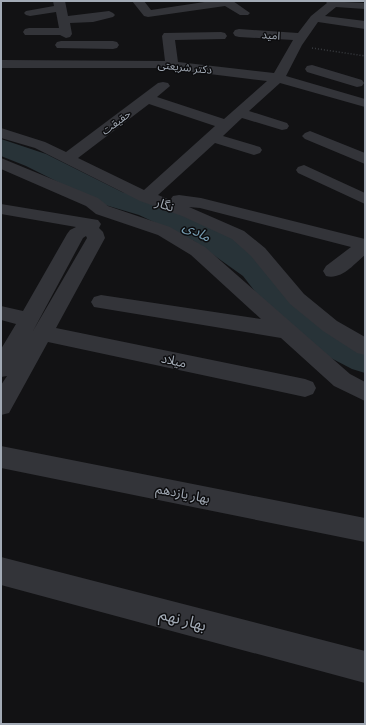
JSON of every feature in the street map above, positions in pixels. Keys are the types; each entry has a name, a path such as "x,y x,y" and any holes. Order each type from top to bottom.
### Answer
{"street":[{"path":"138,1 148,14 227,2 244,13"},
{"path":"146,197 278,78 299,41 315,18 332,2 365,6"},
{"path":"30,13 60,4 64,25 64,45 113,45"},
{"path":"29,32 109,15"},
{"path":"315,18 365,25"},
{"name":"امید","path":"239,33 299,41"},
{"path":"172,65 168,36 221,36"},
{"name":"دکتر شریعتی","path":"1,64 172,65 278,78 365,103"},
{"path":"312,69 362,79"},
{"path":"346,97 362,79"},
{"name":"حقیقت","path":"68,158 163,86"},
{"path":"146,98 226,125"},
{"path":"239,113 282,126"},
{"name":"نگار","path":"1,133 40,145 146,197 188,212 238,235 258,252 297,299 330,326 365,347"},
{"path":"310,136 365,159"},
{"path":"212,137 254,150"},
{"path":"1,163 92,202 91,227 30,336 1,406"},
{"path":"304,170 365,199"},
{"path":"146,197 201,203 365,245"},
{"path":"1,209 91,227 164,231 198,251 342,380 365,392"},
{"path":"333,271 365,245"},
{"path":"101,302 287,331"},
{"name":"میلاد","path":"1,313 30,336 305,388"},
{"path":"1,369 30,336"},
{"name":"بهار یازدهم","path":"1,457 365,530"},
{"name":"بهار نهم","path":"1,571 365,667"}],"path":[{"path":"299,41 365,56"}],"waterway":[{"name":"مادی","path":"1,147 36,160 112,198 150,209 205,234 255,268 291,312 319,336 365,359"}]}
